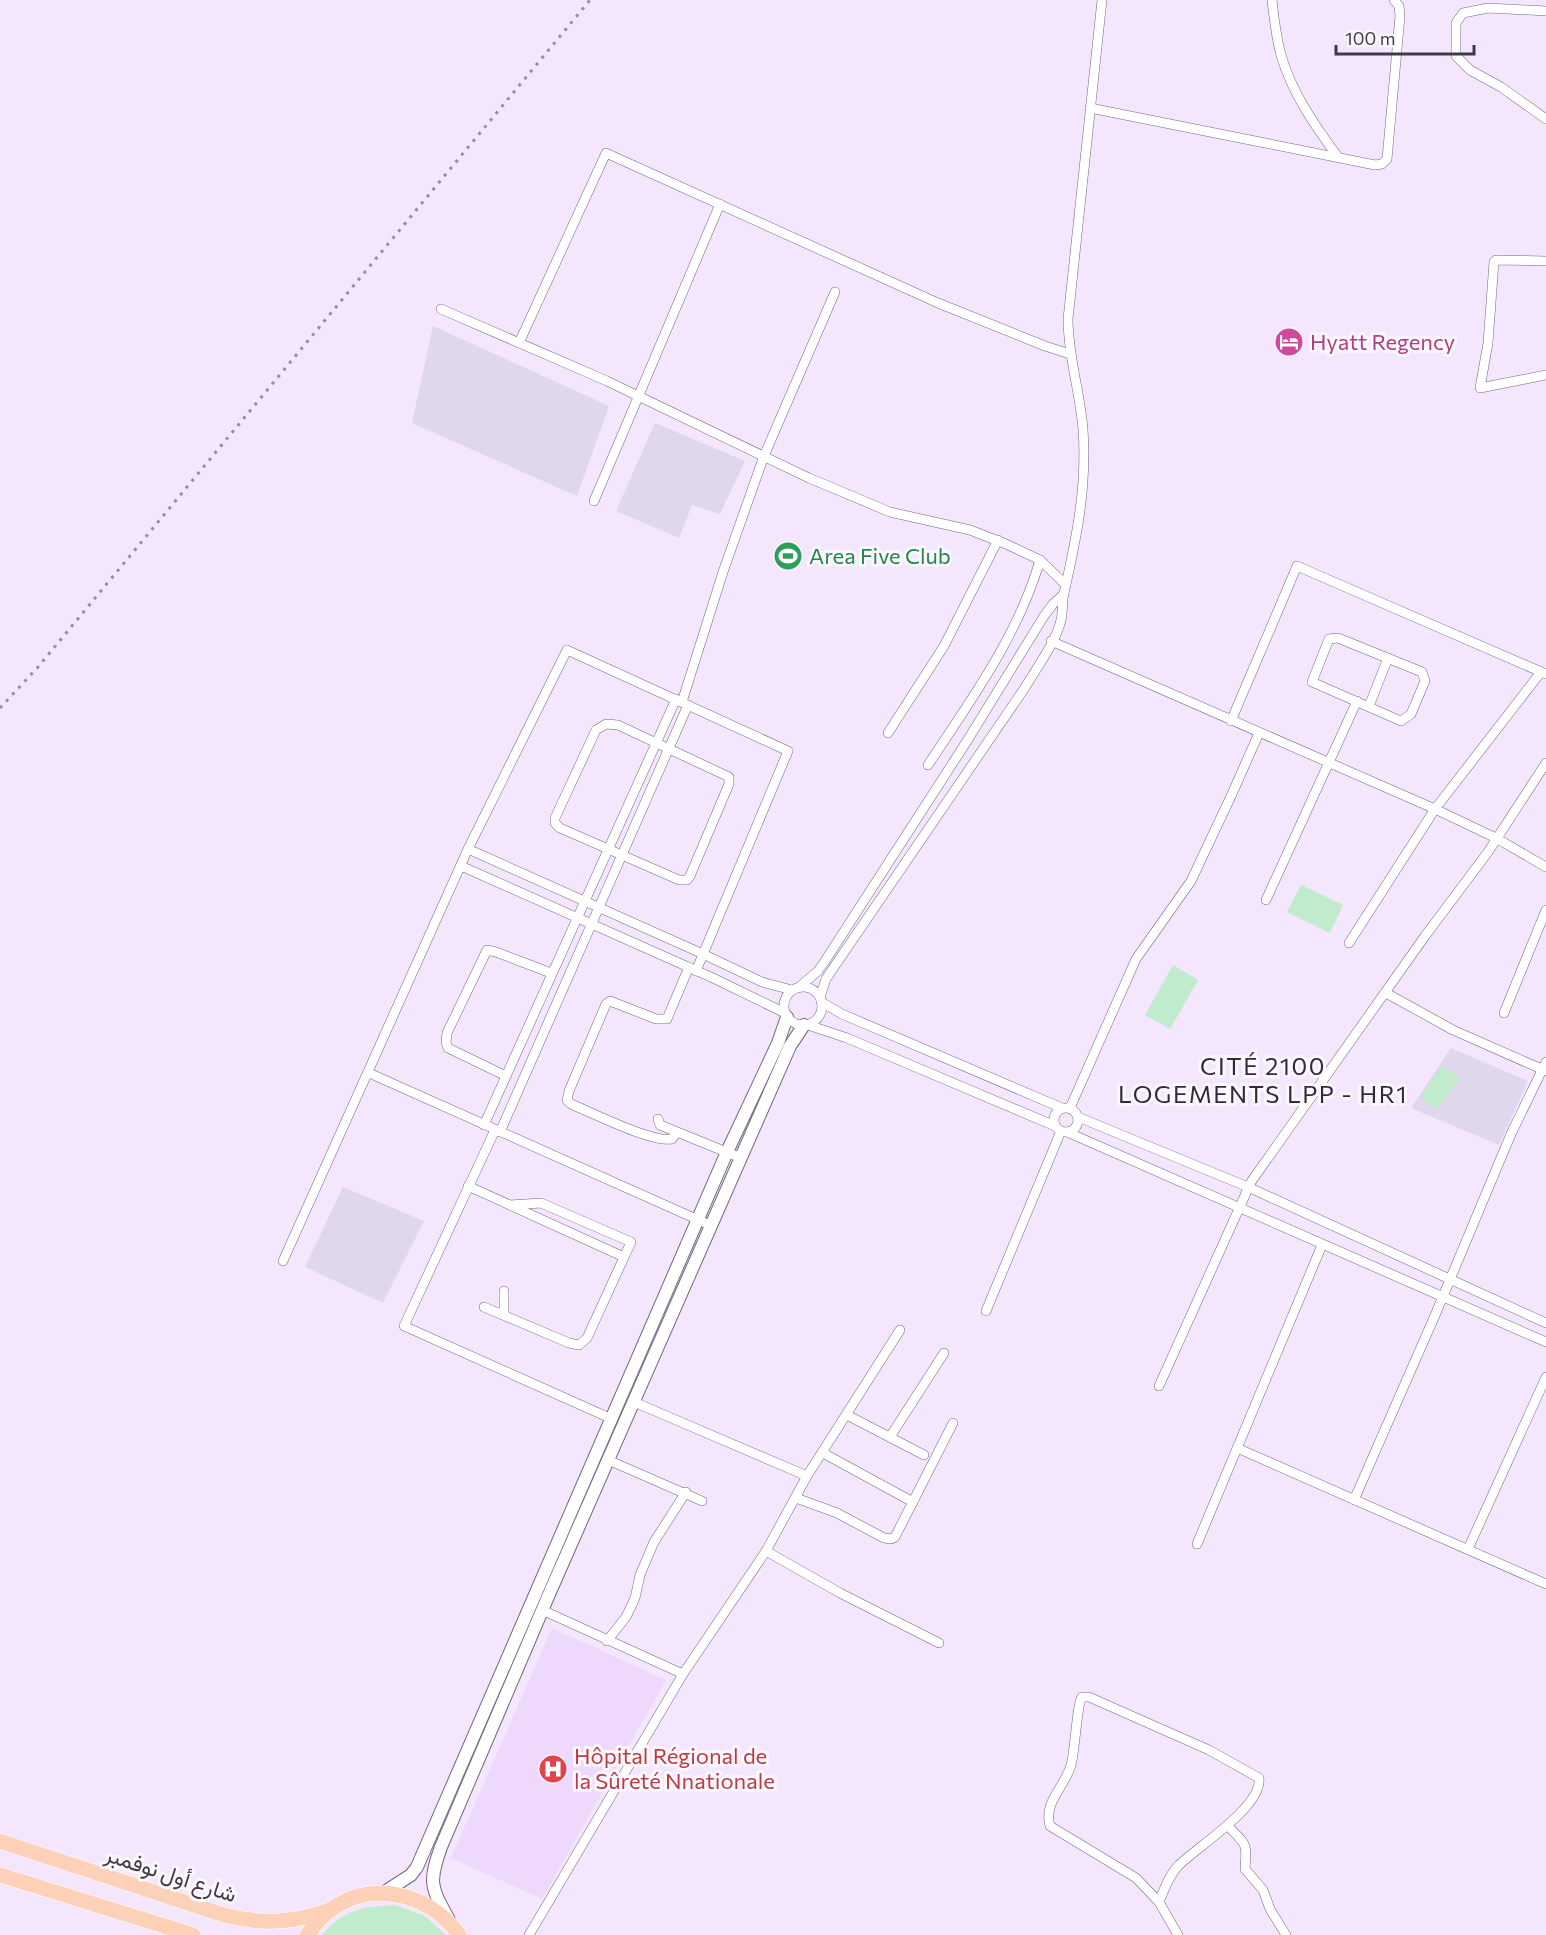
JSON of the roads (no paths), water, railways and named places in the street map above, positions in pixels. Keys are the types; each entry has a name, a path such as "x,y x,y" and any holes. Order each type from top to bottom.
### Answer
{"main road":[{"name":"شارع أول نوفمبر","path":"0,1841 224,1915 246,1920 268,1923 290,1921 312,1917 332,1909"},
{"path":"0,1875 193,1935"},
{"path":"307,1935 322,1917 343,1902 367,1894 383,1893 408,1896 432,1907 455,1929"}],"street":[{"path":"383,1893 411,1875 417,1867 503,1686 542,1610 544,1590 608,1460 790,1046 806,1025 818,1018 826,979 999,726 1052,641 1061,620 1065,590 1080,524 1083,484 1083,429 1070,354 1068,319 1102,0"},
{"path":"1272,0 1282,57 1294,88 1311,120 1338,157"},
{"path":"1090,108 1375,165 1382,164 1387,159 1400,16 1399,6 1394,0"},
{"path":"1546,11 1488,8 1463,13 1456,23 1456,56 1470,70 1501,87 1546,119"},
{"path":"519,343 606,153 938,303 1070,354"},
{"path":"594,501 720,204"},
{"path":"1546,261 1496,260 1494,262 1488,343 1480,388 1546,375"},
{"path":"612,1419 404,1326 600,908 669,748 723,572 764,456 835,292"},
{"path":"441,309 637,396 809,478 890,512 970,530 998,540 1040,560 1065,590"},
{"path":"888,733 944,646 998,540"},
{"path":"928,765 991,669 1016,624 1040,560"},
{"path":"1231,721 1297,566 1543,673 1435,809 1348,943"},
{"path":"455,1929 434,1887 433,1867 503,1686 612,1419 727,1152 778,1043 786,1015 784,1000 818,971 825,961 967,741 1044,616 1065,590"},
{"path":"1338,638 1388,658 1422,672 1425,681 1411,714 1401,721 1312,682 1314,672 1329,639 1338,638"},
{"path":"1052,641 1435,809 1496,838 1546,867"},
{"path":"283,1261 468,849 567,650 788,750 704,954 693,969 667,1019 656,1019 610,1002 606,1004 567,1096 571,1104 645,1134 665,1140 672,1139 677,1132"},
{"path":"1369,706 1388,658"},
{"path":"1266,900 1357,701"},
{"path":"484,1125 656,742 682,702"},
{"path":"610,724 618,725 656,742 726,774 730,780 687,880 679,880 622,856 557,826 555,823 555,818 596,730 610,724"},
{"path":"1061,1130 1054,1117 1066,1108 1137,959 1191,881 1259,733"},
{"path":"1159,1386 1248,1187 1496,838 1546,763"},
{"path":"468,849 762,982 795,989 811,989 842,1014 1066,1108 1078,1117 1248,1187 1546,1323"},
{"path":"461,866 693,969 786,1015 794,1023 847,1038 1546,1342"},
{"path":"1504,1013 1546,910"},
{"path":"506,1076 448,1048 447,1034 483,954 487,950 551,974"},
{"path":"1354,1500 1511,1134 1545,1067 1453,1030 1386,993"},
{"path":"369,1073 712,1226"},
{"path":"1061,1130 1076,1128 1078,1117"},
{"path":"658,1119 660,1125 741,1158"},
{"path":"987,1311 1061,1130"},
{"path":"468,1186 624,1257"},
{"path":"484,1306 569,1343 579,1345 587,1338 631,1242 542,1203 510,1205"},
{"path":"1197,1544 1322,1245"},
{"path":"504,1291 504,1315"},
{"path":"529,1935 683,1674 766,1551 807,1476 900,1330"},
{"path":"890,1437 944,1353"},
{"path":"1468,1550 1546,1377"},
{"path":"634,1402 807,1476"},
{"path":"847,1415 924,1455"},
{"path":"796,1498 837,1513 884,1538 891,1539 895,1537 953,1423"},
{"path":"1237,1448 1546,1584"},
{"path":"823,1453 913,1502"},
{"path":"608,1460 686,1492 702,1501"},
{"path":"607,1641 626,1617 654,1542 686,1492"},
{"path":"766,1551 840,1593 939,1643"},
{"path":"542,1610 683,1674"},
{"path":"1159,1902 1179,1865 1228,1826 1258,1789 1260,1782 1257,1775 1187,1740 1089,1697 1080,1698 1070,1769 1048,1812 1050,1826 1136,1878 1159,1902 1178,1935"},
{"path":"1228,1826 1243,1841 1247,1849 1245,1869 1263,1890 1270,1909 1286,1935"}],"railway":[{"path":"0,708 38,667 590,0"}],"place":[{"name":"Hyatt Regency","path":"1289,342"},
{"name":"Area Five Club","path":"788,556"},
{"name":"Hôpital Régional de la Sûreté Nnationale","path":"553,1769"}],"district":[{"name":"CITÉ 2100 LOGEMENTS LPP - HR1","path":"1263,1081"}]}
